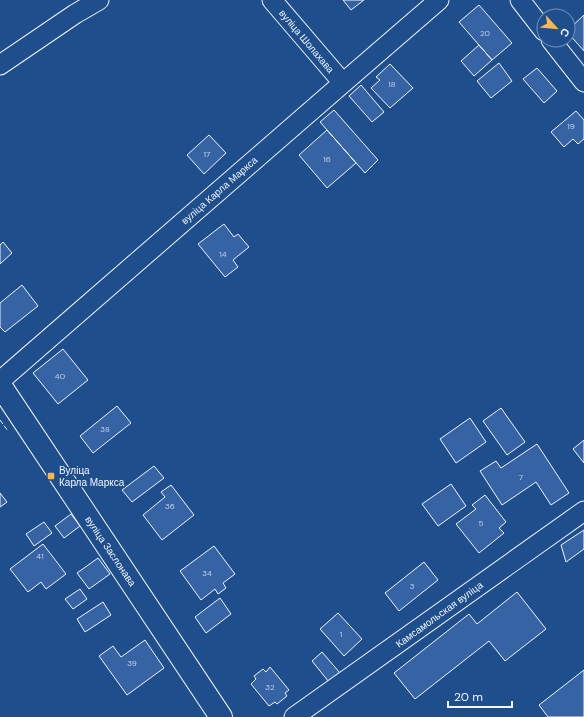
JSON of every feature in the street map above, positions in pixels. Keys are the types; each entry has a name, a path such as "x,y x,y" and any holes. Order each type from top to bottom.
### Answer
{"street":[{"path":"0,65 75,14 99,0"},
{"name":"вуліца Шолахава","path":"272,0 342,83"},
{"name":"вуліца Карла Маркса","path":"0,381 439,0"},
{"path":"520,0 536,21"},
{"path":"557,48 584,82"},
{"name":"вуліца Заслонава","path":"0,385 221,717"},
{"name":"Камсамольская вуліца","path":"294,717 584,511"}],"building":[{"path":"343,0 364,0 351,10"},
{"path":"479,5 512,43 492,60 459,22"},
{"path":"584,15 584,51 576,42 576,22"},
{"path":"479,45 492,60 474,76 461,61"},
{"path":"499,63 512,81 491,98 477,81"},
{"path":"390,64 413,88 390,108 371,88 380,80 376,77"},
{"path":"537,68 557,91 544,103 523,79"},
{"path":"361,85 384,112 372,122 349,96"},
{"path":"334,110 378,160 365,173 320,122"},
{"path":"576,111 584,120 584,139 578,144 573,139 564,147 551,132"},
{"path":"327,130 356,163 327,188 299,155"},
{"path":"209,135 226,153 204,174 187,155"},
{"path":"224,224 234,237 238,234 249,247 233,260 238,267 225,277 198,244"},
{"path":"3,242 12,253 0,264 0,245"},
{"path":"22,285 38,306 5,332 0,327 0,303"},
{"path":"63,349 88,380 58,404 33,373"},
{"path":"117,406 131,423 93,453 80,436"},
{"path":"501,408 525,442 507,455 483,421"},
{"path":"470,418 486,442 456,463 440,439"},
{"path":"584,440 584,463 573,449"},
{"path":"537,444 569,493 551,505 536,482 502,505 480,471 496,461 501,468"},
{"path":"154,466 164,478 132,502 122,490"},
{"path":"451,484 466,506 438,526 422,504"},
{"path":"171,485 194,515 162,540 143,515 165,497 161,492"},
{"path":"0,493 7,502 0,507"},
{"path":"485,495 506,522 499,528 504,533 479,553 456,524 476,509 472,505"},
{"path":"71,514 80,526 64,538 55,526"},
{"path":"44,522 52,533 34,546 26,534"},
{"path":"584,530 584,549 566,562 561,545"},
{"path":"43,544 66,574 46,589 41,582 28,592 10,569"},
{"path":"214,546 235,574 223,583 226,588 218,594 215,589 201,600 180,571"},
{"path":"98,558 110,574 89,589 77,573"},
{"path":"424,562 438,580 399,611 385,593"},
{"path":"80,589 87,599 73,609 65,599"},
{"path":"517,592 546,629 505,661 489,641 415,699 394,673 469,614 477,624"},
{"path":"220,598 231,614 206,633 195,617"},
{"path":"103,602 111,615 85,632 77,619"},
{"path":"338,613 362,639 344,656 320,629"},
{"path":"145,640 164,668 127,695 99,656 113,646 121,657"},
{"path":"322,652 340,673 329,682 312,661"},
{"path":"270,667 289,690 285,693 287,696 277,704 275,702 269,706 251,684 256,679 254,676 263,669 266,672"},
{"path":"584,670 584,717 548,717 539,705"}],"fence":[{"path":"0,420 8,431"}],"place":[{"name":"Вуліца Карла Маркса","path":"51,476"}]}
